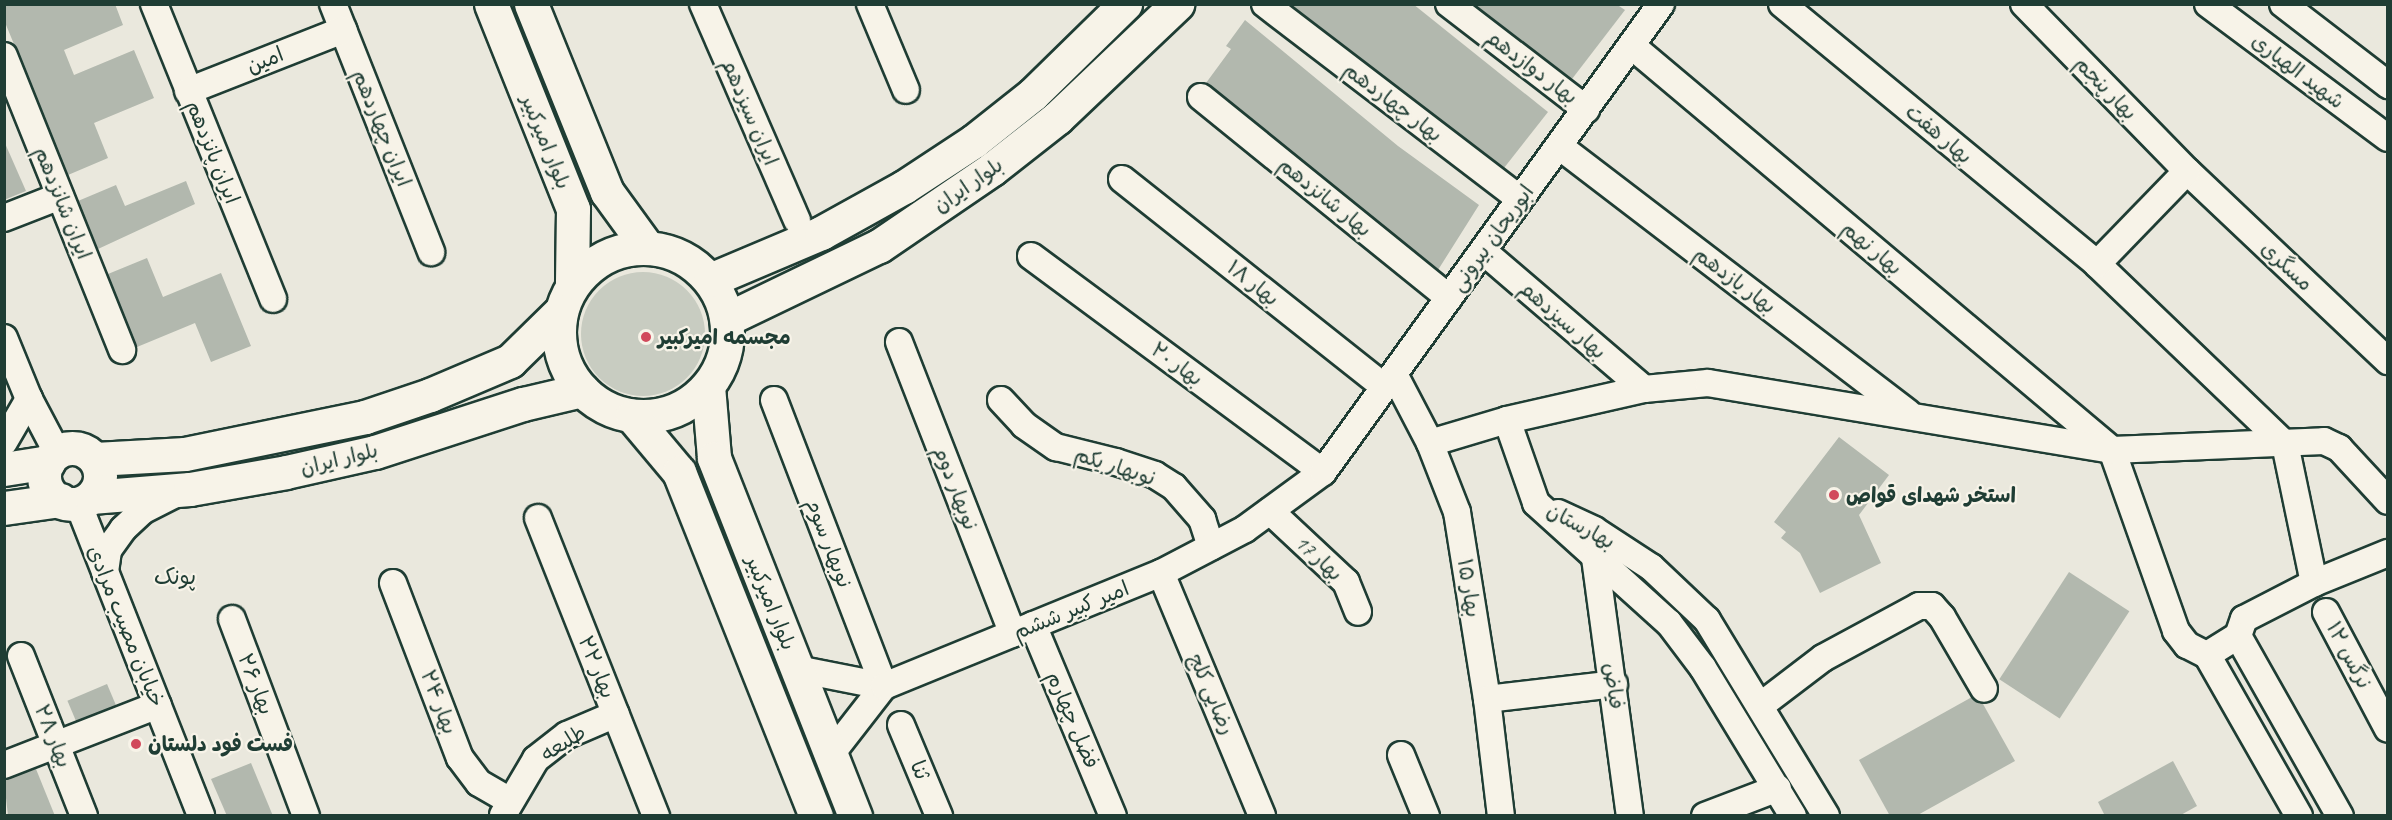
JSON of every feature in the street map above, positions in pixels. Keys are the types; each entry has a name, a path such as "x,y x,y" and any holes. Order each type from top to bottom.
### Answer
{"main road":[{"name":"بلوار امیرکبیر","path":"491,4 573,209 566,298"},
{"name":"بلوار امیرکبیر","path":"531,4 607,192 647,247"},
{"name":"بلوار ایران","path":"710,280 822,233 904,187 975,141 1033,94 1125,4"},
{"name":"بلوار ایران","path":"727,319 879,246 992,170 1057,118 1177,4"},
{"path":"647,247 678,255 710,280 727,319 724,355 708,386 678,408 660,415 632,416 604,407 582,390 566,367 559,339 566,298 592,264 618,251 647,247"},
{"name":"بلوار ایران","path":"95,459 185,454 365,417 430,395 510,361 566,298"},
{"name":"بلوار امیرکبیر","path":"708,386 714,458 855,816"},
{"name":"بلوار ایران","path":"4,508 190,489 375,452 523,404 582,390"},
{"name":"بلوار امیرکبیر","path":"632,416 679,472 816,816"},
{"path":"4,469 52,457 73,448 95,459 100,479 76,500 46,484 52,457"}],"street":[{"name":"ایران پانزدهم","path":"154,4 273,299"},
{"name":"ایران چهاردهم","path":"333,4 431,252"},
{"name":"ایران سیزدهم","path":"703,4 797,220"},
{"path":"870,4 906,90"},
{"name":"بهار چهاردهم","path":"1265,4 1520,199"},
{"name":"بهار دوازدهم","path":"1449,4 1586,109"},
{"name":"بهار هفت","path":"1782,4 2097,264 2285,444"},
{"name":"بهار پنجم","path":"2024,4 2187,171"},
{"name":"شهید الهیاری","path":"2208,4 2388,138"},
{"name":"شهید الهیاری","path":"2283,4 2388,86"},
{"name":"ابوریحان بیرونی","path":"1323,472 1632,46 1652,8"},
{"name":"امین","path":"188,91 343,30"},
{"name":"بهار نهم","path":"1632,46 2112,450"},
{"name":"ایران شانزدهم","path":"4,56 122,350"},
{"name":"بهار شانزدهم","path":"1201,97 1449,298"},
{"name":"بهار یازدهم","path":"1559,146 1911,415"},
{"path":"2097,264 2187,171"},
{"name":"مسگری","path":"2187,171 2388,361"},
{"name":"بهار ۱۸","path":"1122,179 1389,380"},
{"path":"4,218 60,196"},
{"name":"بهار سیزدهم","path":"1483,251 1644,389"},
{"name":"بهار ۲۰","path":"1031,256 1323,472"},
{"path":"4,338 52,457"},
{"name":"نوبهار دوم","path":"899,342 1023,629"},
{"name":"بهار ۱۵","path":"1389,380 1430,443 1457,512 1487,699 1501,816"},
{"path":"1430,443 1507,420 1644,389 1708,383 2112,450 2324,441 2338,448 2388,501"},
{"path":"4,442 29,399"},
{"name":"نوبهار سوم","path":"774,400 884,686"},
{"name":"نوبهار یکم","path":"1001,400 1024,425 1056,447 1126,465 1174,487 1202,519 1211,547"},
{"path":"1507,420 1536,503"},
{"path":"2285,444 2314,583"},
{"path":"2112,450 2176,631 2187,645 2207,655 2299,815"},
{"name":"امیر کبیر ششم","path":"884,686 1161,573 1211,547 1270,511 1323,472"},
{"path":"105,572 108,550 123,529 150,506 190,489"},
{"name":"خیابان مصیب مرادی","path":"76,500 201,816"},
{"name":"بهارستان","path":"1536,503 1669,623 1703,668 1793,816"},
{"name":"بهارستان","path":"1536,503 1594,530 1651,567 1707,620 1826,816"},
{"name":"بهار 17","path":"1270,511 1346,582 1358,612"},
{"name":"بهار ۲۲","path":"538,518 657,816"},
{"path":"2207,655 2238,636 2244,619 2314,583 2388,553"},
{"name":"فیاض","path":"1595,558 1614,684 1630,816"},
{"name":"رضایی کلج","path":"1161,573 1261,815"},
{"name":"بهار ۲۴","path":"393,584 460,758 479,783 506,808"},
{"path":"1760,706 1823,658 1919,606 1932,606 1942,617 1984,689"},
{"name":"نرگس ۱۲","path":"2326,612 2388,729"},
{"name":"بهار ۲۶","path":"232,619 306,816"},
{"name":"فضل چهارم","path":"1023,629 1113,816"},
{"path":"2238,636 2340,816"},
{"name":"بهار ۲۸","path":"21,656 84,816"},
{"path":"797,669 884,686 831,754"},
{"path":"1487,699 1614,684"},
{"path":"4,765 158,705"},
{"name":"طلیعه","path":"506,808 536,759 567,735 616,714"},
{"name":"ثنا","path":"901,725 939,816"},
{"path":"1401,755 1426,816"},
{"path":"1705,816 1778,788"}],"shaded area":[{"path":"643,272 667,276 687,290 701,310 705,334 701,358 687,378 667,392 643,396 619,392 599,378 585,358 581,334 585,310 599,290 619,276"}],"building":[{"path":"4,4 115,4 123,25 64,50 74,75 134,50 154,98 94,123 108,158 68,175 4,20"},
{"path":"1290,4 1413,4 1548,112 1504,168"},
{"path":"1474,4 1616,4 1625,10 1572,79"},
{"path":"1245,20 1398,146 1479,205 1438,270 1206,83 1231,49 1226,46"},
{"path":"4,141 26,191 4,200"},
{"path":"186,181 195,204 98,249 78,201 116,185 125,206"},
{"path":"147,258 163,297 221,273 251,346 211,362 195,323 137,347 108,274"},
{"name":"استخر شهدای قواص","path":"1839,437 1889,475 1859,515 1881,563 1820,593 1800,553 1781,538 1786,532 1774,522"},
{"path":"2069,572 2129,611 2060,719 1999,679"},
{"path":"107,684 116,705 76,722 67,701"},
{"path":"1972,697 1983,704 2015,761 1916,816 1890,816 1859,760"},
{"path":"2173,761 2197,806 2179,816 2105,816 2098,802"},
{"path":"251,763 273,816 227,816 211,779"},
{"path":"36,769 55,816 8,816 4,780"}],"place":[{"name":"مجسمه امیرکبیر","path":"646,337"},
{"name":"استخر شهدای قواص","path":"1834,495"},
{"name":"فست فود دلستان","path":"136,744"}],"district":[{"name":"پونک","path":"175,578"}]}
